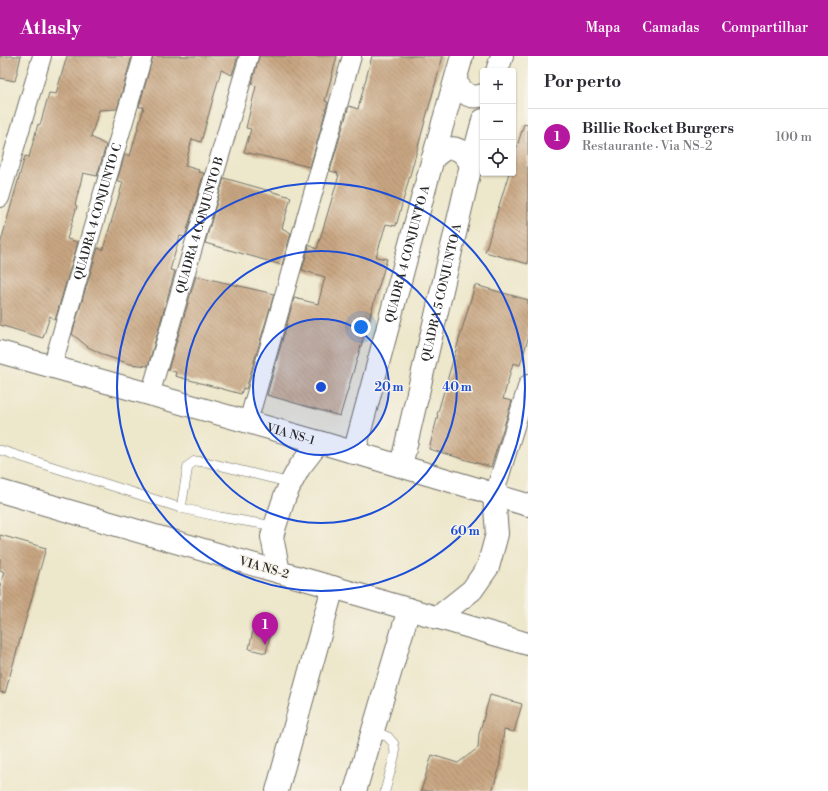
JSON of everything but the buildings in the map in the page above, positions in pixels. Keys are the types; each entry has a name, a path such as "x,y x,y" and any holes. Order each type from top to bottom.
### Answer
{"street":[{"path":"0,198 42,56"},
{"name":"QUADRA 4 CONJUNTO C","path":"52,367 143,56"},
{"name":"QUADRA 4 CONJUNTO B","path":"150,395 249,56"},
{"path":"248,422 352,56"},
{"name":"QUADRA 4 CONJUNTO A","path":"354,453 433,158 462,56"},
{"path":"498,68 502,56"},
{"path":"455,82 465,94 473,97 480,96"},
{"name":"QUADRA 5 CONJUNTO A","path":"401,466 480,131"},
{"path":"433,158 446,149 457,149 466,155 471,165"},
{"path":"0,352 52,367"},
{"name":"VIA NS-1","path":"52,367 319,442 528,505"},
{"path":"437,618 472,590 488,566 497,534 494,496 528,384"},
{"path":"279,572 272,537 275,526 291,483 299,468 319,442"},
{"name":"VIA NS-2","path":"0,491 528,644"},
{"path":"277,791 333,587"},
{"path":"355,791 410,609"}],"lane":[{"path":"0,450 181,508 220,518 275,526"},
{"path":"181,508 188,466 195,461 206,462 291,483"},
{"path":"373,731 388,737 394,744 395,754 385,791"}],"place":[{"name":"Billie Rocket Burgers","path":"265,645"}]}
